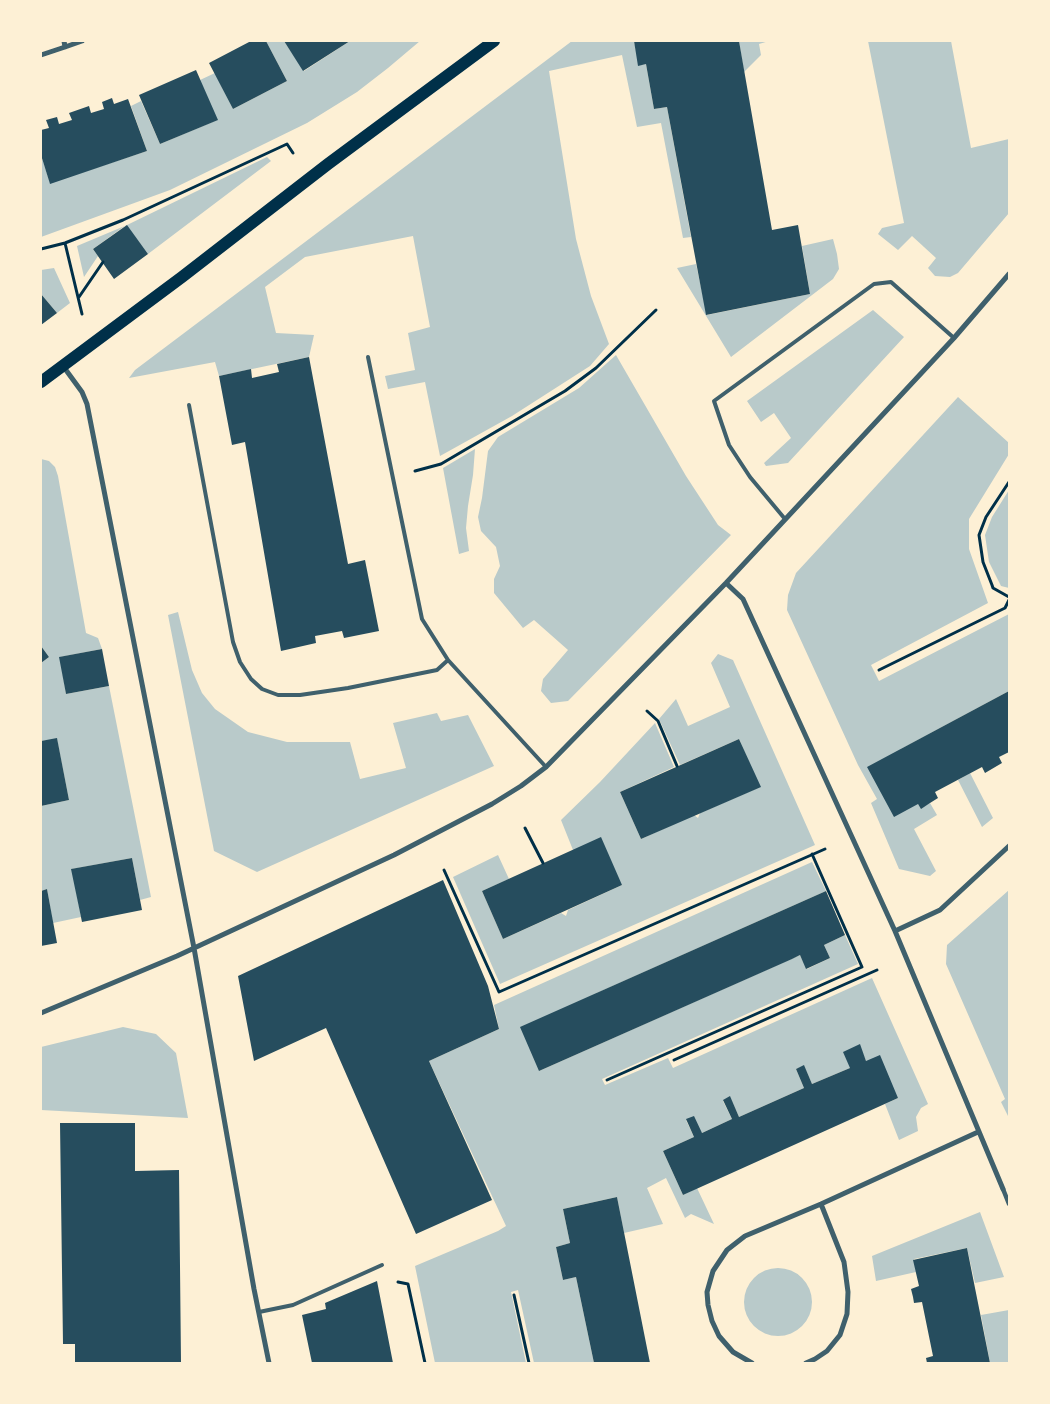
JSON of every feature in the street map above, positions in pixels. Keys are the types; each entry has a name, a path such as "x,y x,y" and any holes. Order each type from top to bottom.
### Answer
{"main road":[{"path":"41,382 328,164 494,41"}],"street":[{"path":"41,55 65,44 82,41"},
{"path":"41,1012 284,908 410,847 492,804 521,786 546,767 726,583 954,338 1009,274"},
{"path":"63,366 82,392 87,404 194,948 269,1363"},
{"path":"726,583 743,599 895,930 1009,1204"},
{"path":"895,930 940,910 1009,846"},
{"path":"752,1363 733,1352 719,1336 712,1321 707,1292 713,1271 727,1250 745,1236 978,1132"},
{"path":"806,1363 827,1351 840,1335 848,1314 848,1292 844,1262 820,1204"}],"lane":[{"path":"785,519 750,478 729,445 714,401 874,284 891,282 954,338"},
{"path":"368,357 422,619 448,660 546,767"},
{"path":"189,405 233,642 240,662 251,679 262,688 278,695 300,695 348,688 437,670 448,660"},
{"path":"259,1312 293,1305 382,1265"}],"path":[{"path":"41,249 65,243 123,220 286,144 293,153"},
{"path":"65,243 82,314"},
{"path":"78,298 103,262"},
{"path":"393,477 441,464 565,390 596,368 656,310"},
{"path":"879,670 1005,608 1009,599 992,585 983,562 979,535 986,517 1009,482"},
{"path":"647,711 658,721 677,766"},
{"path":"525,828 543,863"},
{"path":"444,870 499,992 824,849"},
{"path":"607,1080 862,967 812,854"},
{"path":"674,1060 877,970"},
{"path":"382,1265 388,1280 408,1284 425,1363"},
{"path":"514,1295 529,1363"}],"shaded area":[{"path":"266,41 284,41 304,71 350,41 420,41 357,92 307,123 170,190 41,237 41,155 50,183 147,151 131,106 141,101 160,144 217,120 200,80 215,73 233,109 287,81"},
{"path":"572,41 634,41 639,65 646,64 654,109 667,107 691,237 683,238 661,123 637,127 622,55 549,71 576,239 591,296 609,344 590,366 512,416 440,456 425,382 388,389 385,376 415,370 408,333 430,327 413,236 305,257 265,287 276,333 314,335 309,357 219,376 215,362 129,378 135,370"},
{"path":"739,41 769,41 759,44 761,55 744,72"},
{"path":"868,41 951,41 971,148 1009,139 1009,213 958,273 950,277 935,276 928,268 936,258 912,236 898,250 878,234 882,228 904,223"},
{"path":"267,157 271,161 148,254 126,225"},
{"path":"125,226 93,249 98,256 84,277 77,246"},
{"path":"833,239 839,269 833,279 731,357 677,268 696,264 707,315 810,294 802,246"},
{"path":"54,268 70,303 57,313 41,294 41,270"},
{"path":"873,310 904,337 788,463 766,466 764,463 791,438 774,413 761,422 747,401"},
{"path":"616,355 686,476 718,525 731,535 568,701 551,703 541,691 543,679 568,650 534,620 523,628 494,593 494,579 500,566 496,547 481,531 478,517 488,451 498,437 579,388"},
{"path":"958,397 1009,443 1009,454 969,519 969,549 988,603 871,665 879,681 1009,614 1009,691 901,749 918,804 921,808 930,803 937,815 914,829 936,871 930,876 899,869 871,803 877,799 858,765 787,610 788,595 796,573"},
{"path":"475,449 466,528 469,551 459,554 443,468"},
{"path":"41,459 49,461 55,467 58,476 86,633 98,638 102,649 60,657 66,694 109,686 151,897 140,900 132,858 72,869 81,917 53,923 47,889 41,891 41,806 69,800 57,739 41,741 41,663 49,657 41,646"},
{"path":"1009,490 1009,588 1001,586 989,562 985,535 992,517"},
{"path":"178,612 192,670 202,693 215,709 248,732 287,742 350,742 360,779 406,768 393,723 437,713 441,721 468,715 494,766 257,872 214,851 168,615"},
{"path":"718,654 733,660 815,845 500,984 453,877 498,855 509,879 482,891 503,939 561,913 566,916 568,910 622,885 573,850 561,820 600,782 655,723 674,767 620,792 641,839 694,815 698,818 700,813 760,787 739,739 680,765 659,719 676,699 688,726 730,707 711,663"},
{"path":"970,773 993,818 982,827 958,780"},
{"path":"812,862 826,891 597,993 539,1071 800,955 807,969 830,958 824,945 845,935 858,964 602,1079 605,1085 668,1058 673,1068 872,978 928,1104 921,1108 916,1117 918,1131 899,1140 885,1104 898,1098 866,1061 859,1045 850,1068 812,1084 804,1066 796,1069 804,1088 739,1117 730,1097 723,1101 732,1119 702,1133 686,1120 694,1137 663,1151 683,1195 697,1188 714,1224 691,1214 685,1218 666,1178 647,1188 663,1224 624,1233 617,1197 563,1209 570,1243 556,1247 563,1280 576,1277 594,1363 534,1363 518,1290 511,1292 526,1363 435,1363 415,1266 506,1226 429,1061 499,1029 494,1005"},
{"path":"1009,890 1009,1118 1001,1102 1005,1099 946,964 947,945"},
{"path":"123,1027 156,1034 176,1053 188,1118 41,1110 41,1047"},
{"path":"980,1212 1004,1277 975,1283 967,1248 914,1259 916,1272 876,1281 872,1256"},
{"path":"785,1268 797,1274 806,1283 812,1295 810,1315 802,1326 785,1336 771,1336 754,1326 746,1315 744,1295 754,1278 765,1270"},
{"path":"1009,1310 1009,1363 990,1363 981,1315"}],"building":[{"path":"251,41 266,41 287,81 233,109 209,63"},
{"path":"284,41 350,41 303,71"},
{"path":"634,41 739,41 772,230 798,225 810,294 706,315 667,107 654,109 646,64 638,66"},
{"path":"196,70 218,120 160,144 139,95"},
{"path":"112,98 114,104 128,99 147,151 50,184 41,155 41,130 49,128 46,120 57,117 59,124 72,120 69,113 89,106 91,113 104,109 102,102"},
{"path":"127,225 148,254 114,279 93,249"},
{"path":"41,294 57,313 41,325"},
{"path":"309,357 348,564 365,560 379,631 344,638 342,631 315,636 316,643 281,651 245,442 232,445 219,376 251,369 252,378 279,372 277,364"},
{"path":"41,646 49,657 41,663"},
{"path":"102,649 109,686 66,694 59,657"},
{"path":"1009,691 1009,752 999,757 1002,763 985,773 982,767 935,792 938,798 921,809 918,804 894,817 867,767"},
{"path":"57,738 69,800 41,806 41,741"},
{"path":"739,739 761,787 641,839 620,792"},
{"path":"601,837 622,885 503,939 482,891"},
{"path":"132,858 142,910 82,922 71,869"},
{"path":"443,880 488,986 499,1029 429,1061 492,1200 416,1234 326,1028 254,1061 238,976"},
{"path":"47,889 57,943 41,946 41,891"},
{"path":"826,891 845,935 824,945 830,958 806,969 800,955 539,1071 520,1027"},
{"path":"860,1044 866,1061 880,1055 898,1098 683,1195 663,1151 694,1137 686,1119 694,1116 702,1133 732,1119 723,1100 730,1096 739,1117 804,1088 796,1069 804,1065 812,1084 850,1068 843,1052"},
{"path":"60,1123 135,1123 135,1171 179,1170 181,1363 75,1363 75,1344 63,1344"},
{"path":"617,1197 650,1363 594,1363 576,1277 563,1280 556,1247 570,1243 563,1209"},
{"path":"967,1248 990,1363 927,1363 926,1358 933,1356 922,1302 914,1303 911,1289 919,1286 913,1260"},
{"path":"377,1281 393,1363 312,1363 302,1315 326,1309 325,1303"}]}
